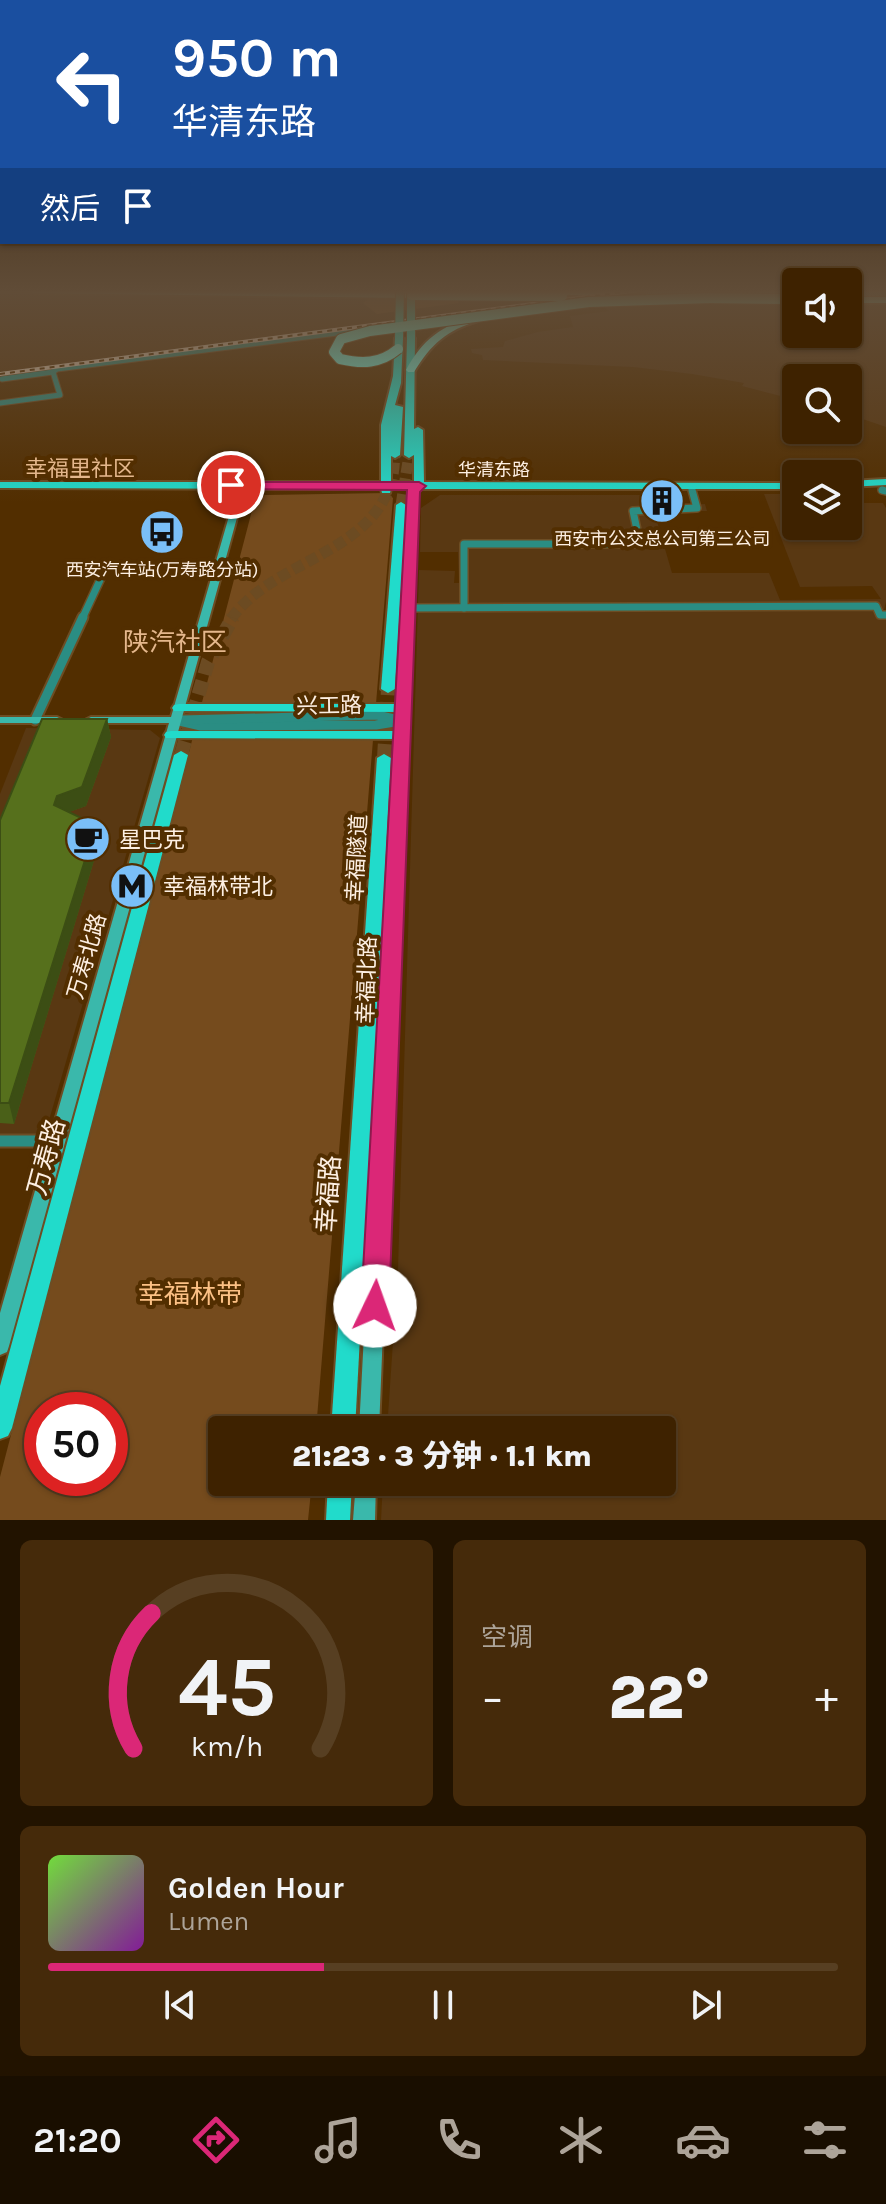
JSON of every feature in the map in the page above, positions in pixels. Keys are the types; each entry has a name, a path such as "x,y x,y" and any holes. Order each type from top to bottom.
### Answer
{"highway":[{"path":"354,361 381,361"},
{"path":"411,370 416,361"}],"main road":[{"path":"395,455 398,361"},
{"path":"411,361 416,488"},
{"path":"387,488 386,425 392,388 398,373"},
{"path":"409,455 414,407"},
{"name":"华清东路","path":"0,488 782,489"},
{"name":"万寿北路","path":"0,1346 241,488"},
{"name":"华清东路","path":"416,488 782,489"},
{"name":"幸福北路","path":"370,1416 401,721 416,488"},
{"path":"862,488 885,488"},
{"path":"388,689 401,505"},
{"path":"0,720 66,720"},
{"path":"82,720 401,721"},
{"path":"175,721 401,721"},
{"name":"万寿路","path":"0,1428 181,755"},
{"name":"幸福隧道","path":"372,961 384,758"},
{"name":"幸福路","path":"344,1416 372,961"},
{"path":"367,1041 389,1006"},
{"path":"85,1042 91,1089"},
{"path":"338,1520 339,1496"},
{"path":"364,1520 365,1496"}],"street":[{"path":"2,379 119,361"},
{"path":"0,403 60,395 53,372"},
{"path":"464,608 464,544 640,544 633,511 697,508 692,490"},
{"path":"35,720 101,578"},
{"path":"407,608 876,606 880,615 886,615"},
{"path":"0,1141 57,1141"}],"shaded area":[{"path":"0,361 110,361 0,375"},
{"path":"503,361 886,361 886,427 862,419 862,364 782,364 782,396 742,386 744,383 633,367"},
{"path":"764,494 782,494 782,540 862,540 862,503 883,503 886,508 886,602 882,617 886,618 886,1520 381,1520 382,1496 676,1496 676,1416 388,1416 398,1269 419,570 455,571 454,583 459,583 458,552 420,552 421,508 440,495 651,495 654,506 705,504 707,511 654,511 672,573 769,573 780,600 881,599 872,586 800,587"},
{"path":"26,728 150,730 160,738 45,1134 0,1134 0,794"}],"green space":[{"name":"幸福林带","path":"387,493 393,498 317,1416 208,1416 208,1496 311,1496 308,1520 0,1520 0,1477 255,499 265,495"}],"building":[{"path":"42,719 107,719 82,787 57,796 54,805 96,825 9,1103 0,1103 0,820"}],"tunnel":[{"path":"231,619 248,600 269,584 361,528 378,509 390,486 395,455"},
{"path":"401,505 409,455"},
{"path":"181,755 208,662 233,617"},
{"path":"384,758 388,689"}],"railway":[{"path":"0,374 99,361"}],"place":[{"name":"西安市公交总公司第三公司","path":"662,501"},
{"name":"西安汽车站(万寿路分站)","path":"162,532"},
{"name":"星巴克","path":"88,839"},
{"name":"幸福林带北","path":"132,886"}],"district":[{"name":"幸福里社区","path":"80,468"},
{"name":"陕汽社区","path":"175,642"}],"route":[{"path":"231,485 419,486 414,490 401,721 375,1306"}]}
